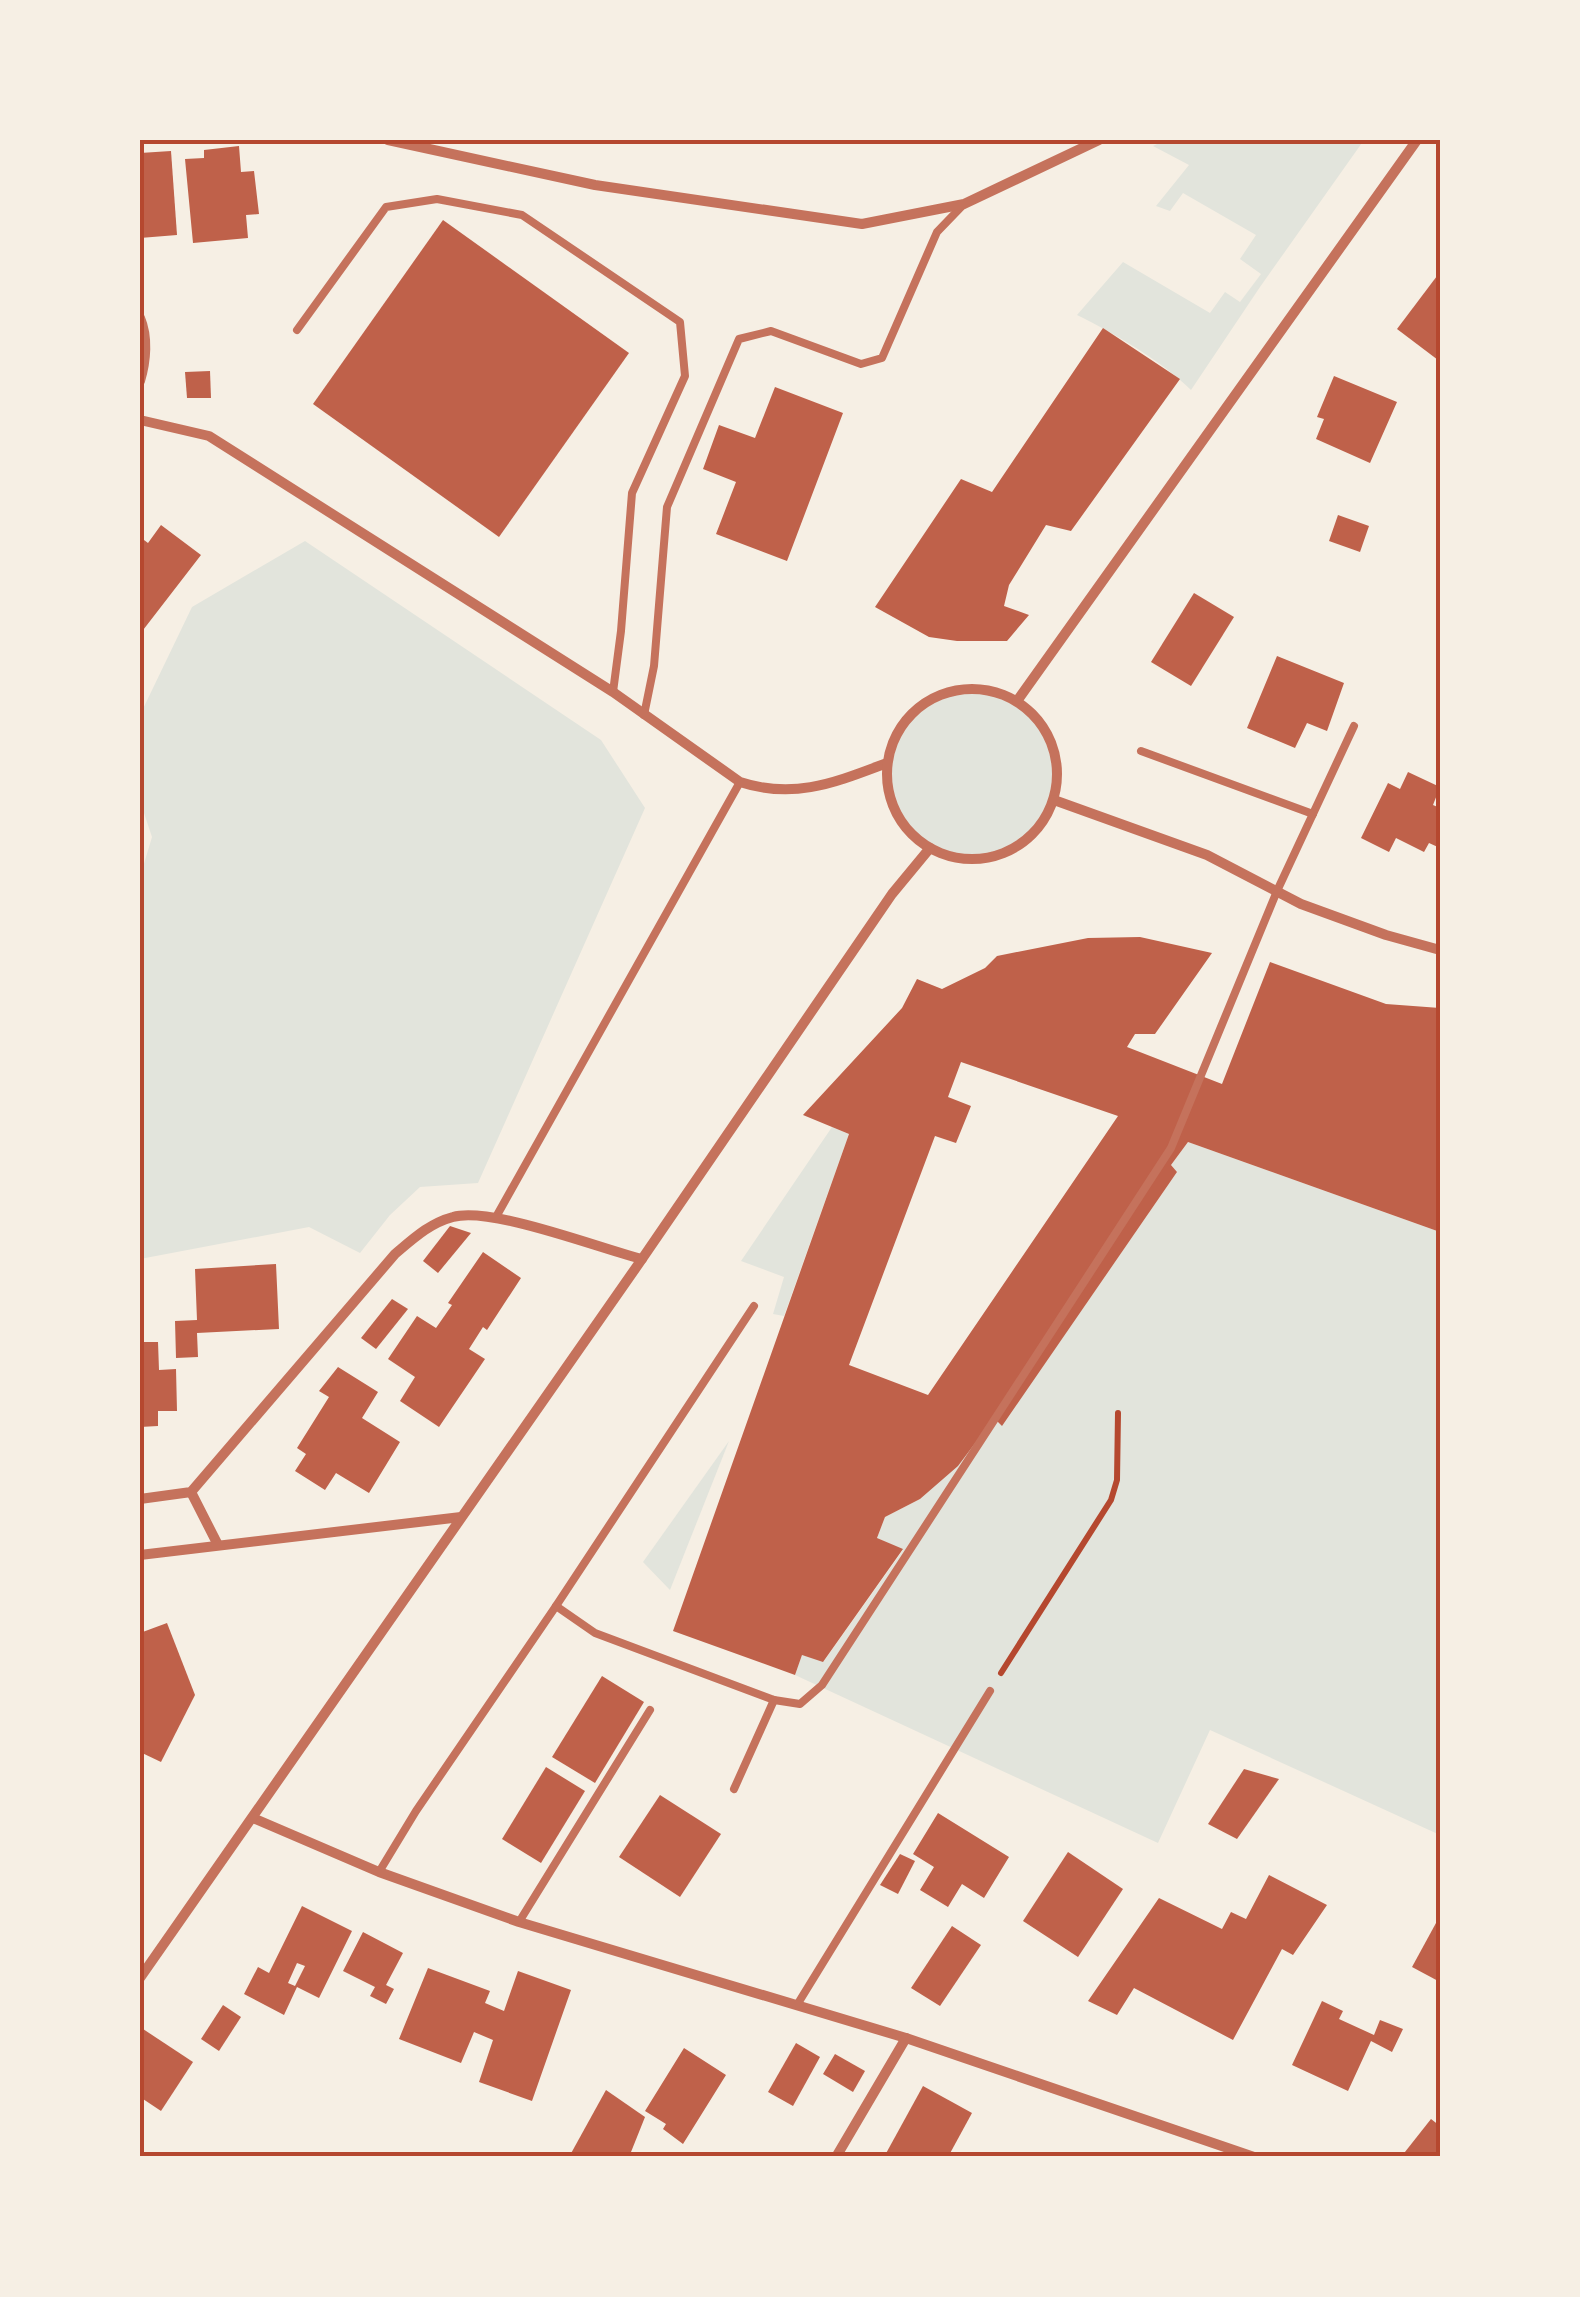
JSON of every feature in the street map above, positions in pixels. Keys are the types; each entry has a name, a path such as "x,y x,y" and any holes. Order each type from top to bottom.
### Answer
{"street":[{"path":"388,140 595,185 862,224 964,204 1099,140"},
{"path":"1017,701 1417,140"},
{"path":"140,318 146,344 140,381"},
{"path":"140,420 209,436 613,692 740,782 762,790 805,790 887,763"},
{"path":"962,688 991,690 1017,701 1038,719 1052,744 1058,772 1054,800 1041,825 1020,845 995,857 967,860 940,854 916,840 898,818 888,791 887,763 895,736 912,712 936,697 962,688"},
{"path":"1054,800 1208,856 1301,904 1386,936 1440,950"},
{"path":"140,1978 892,894 930,848"},
{"path":"140,1499 191,1492 395,1254 425,1228 457,1215 496,1217 642,1258"},
{"path":"191,1492 218,1544"},
{"path":"140,1555 460,1517"},
{"path":"253,1818 379,1872 519,1922 906,2038 1254,2157"},
{"path":"836,2157 906,2038"}],"lane":[{"path":"297,330 386,207 437,199 522,215 680,322 685,376 632,493 613,692"},
{"path":"644,714 654,666 667,507 739,339 771,331 861,364 882,358 938,232 964,204"},
{"path":"556,1606 595,1633 774,1700 800,1704 822,1685 1171,1148 1276,891 1354,726"},
{"path":"1141,751 1313,814"},
{"path":"496,1217 740,782"},
{"path":"379,1872 754,1306"},
{"path":"797,2005 990,1691"},
{"path":"734,1789 774,1700"},
{"path":"519,1922 650,1710"}],"path":[{"path":"990,1691 1111,1500 1117,1480 1118,1412"}],"shaded area":[{"path":"1165,140 1364,140 1191,390 1137,349 1077,315 1123,262 1210,313 1225,292 1240,302 1261,274 1240,259 1256,235 1183,193 1170,211 1156,206 1189,165 1153,146"},
{"path":"305,541 601,740 645,808 478,1183 420,1187 390,1215 360,1253 309,1227 140,1259 140,877 152,837 140,801 140,715 192,607"},
{"path":"972,689 1005,695 1032,714 1051,741 1057,774 1051,807 1032,834 1005,853 972,859 939,853 912,834 893,807 887,774 893,741 912,714 939,695"},
{"path":"832,1127 849,1134 784,1316 773,1314 784,1277 741,1261"},
{"path":"1188,1142 1440,1232 1440,1835 1210,1730 1158,1843 795,1675 802,1655 824,1661 903,1550 877,1538 885,1517 920,1499 994,1418 1002,1425 1177,1172 1171,1165"},
{"path":"729,1441 670,1590 643,1562"}],"building":[{"path":"239,146 241,172 254,171 259,214 246,215 248,238 193,243 185,159 204,158 204,150"},
{"path":"171,151 177,235 140,238 140,153"},
{"path":"443,220 629,353 499,537 313,404"},
{"path":"1440,272 1440,357 1438,360 1397,329"},
{"path":"1103,328 1180,379 1071,531 1046,525 1009,585 1004,606 1029,615 1007,641 957,641 929,637 875,607 961,479 992,492"},
{"path":"210,371 211,398 187,398 185,372"},
{"path":"1334,376 1397,402 1370,463 1316,439 1324,419 1317,417"},
{"path":"775,387 843,413 787,561 716,534 736,482 703,469 719,425 755,438"},
{"path":"1338,515 1369,526 1360,552 1329,541"},
{"path":"161,525 201,555 140,634 140,537 148,543"},
{"path":"1194,593 1234,617 1191,686 1151,662"},
{"path":"1277,656 1344,683 1327,731 1307,723 1295,748 1247,728"},
{"path":"1408,772 1440,787 1433,805 1440,808 1440,848 1429,843 1424,852 1396,838 1389,852 1361,838 1388,783 1400,789"},
{"path":"1140,937 1212,953 1155,1034 1135,1034 1127,1047 1222,1084 1270,962 1386,1004 1440,1008 1440,1232 1188,1142 1171,1165 1177,1172 1002,1426 994,1418 958,1466 920,1499 885,1517 877,1538 903,1549 823,1662 802,1655 795,1675 673,1631 849,1134 803,1115 902,1008 917,979 942,989 985,968 997,956 1088,938","holes":["961,1062 1118,1116 928,1395 849,1365 935,1136 956,1143 971,1106 948,1097"]},
{"path":"450,1226 471,1233 438,1273 423,1261"},
{"path":"483,1252 521,1278 487,1330 483,1327 469,1349 485,1359 439,1427 400,1401 415,1377 388,1359 417,1316 436,1328"},
{"path":"276,1264 279,1329 197,1333 198,1357 176,1358 175,1321 197,1320 195,1269"},
{"path":"392,1299 408,1309 376,1349 361,1338"},
{"path":"140,1342 158,1342 159,1370 176,1369 177,1411 158,1411 158,1426 140,1427"},
{"path":"338,1367 378,1392 362,1418 400,1442 369,1493 336,1473 325,1490 295,1471 306,1454 297,1448 329,1397 319,1391"},
{"path":"167,1623 195,1695 161,1762 140,1752 140,1633"},
{"path":"602,1676 644,1702 595,1783 552,1757"},
{"path":"546,1767 585,1791 541,1863 502,1839"},
{"path":"1244,1769 1279,1779 1237,1839 1208,1824"},
{"path":"660,1795 721,1834 680,1897 619,1857"},
{"path":"938,1813 1009,1857 984,1898 962,1884 948,1907 920,1890 934,1867 913,1854"},
{"path":"1068,1852 1123,1889 1078,1957 1023,1921"},
{"path":"900,1854 915,1861 898,1894 880,1885"},
{"path":"1269,1875 1327,1905 1293,1955 1282,1949 1233,2040 1134,1988 1117,2015 1088,2001 1159,1898 1222,1929 1231,1912 1246,1919"},
{"path":"302,1906 352,1931 319,1998 297,1987 284,2015 244,1994 258,1967 269,1973","holes":["297,1963 305,1966 295,1986 288,1983"]},
{"path":"1436,1923 1440,1925 1440,1982 1412,1967"},
{"path":"952,1926 981,1945 940,2006 911,1988"},
{"path":"363,1932 403,1953 386,1985 394,1989 386,2004 370,1996 375,1987 343,1971"},
{"path":"428,1968 490,1991 485,2003 504,2011 518,1971 571,1990 532,2101 479,2082 493,2040 474,2032 461,2063 399,2039"},
{"path":"1322,2001 1343,2011 1339,2019 1374,2035 1380,2020 1403,2029 1392,2052 1371,2041 1348,2091 1292,2065"},
{"path":"223,2005 241,2017 219,2051 201,2039"},
{"path":"140,2027 193,2062 161,2111 140,2097"},
{"path":"796,2043 820,2057 793,2106 768,2092"},
{"path":"684,2048 726,2075 683,2144 663,2129 666,2124 645,2111"},
{"path":"835,2054 865,2071 853,2092 823,2074"},
{"path":"923,2086 972,2113 948,2157 884,2157"},
{"path":"606,2090 645,2117 629,2157 569,2157"},
{"path":"1431,2119 1440,2126 1440,2157 1401,2157"}]}
